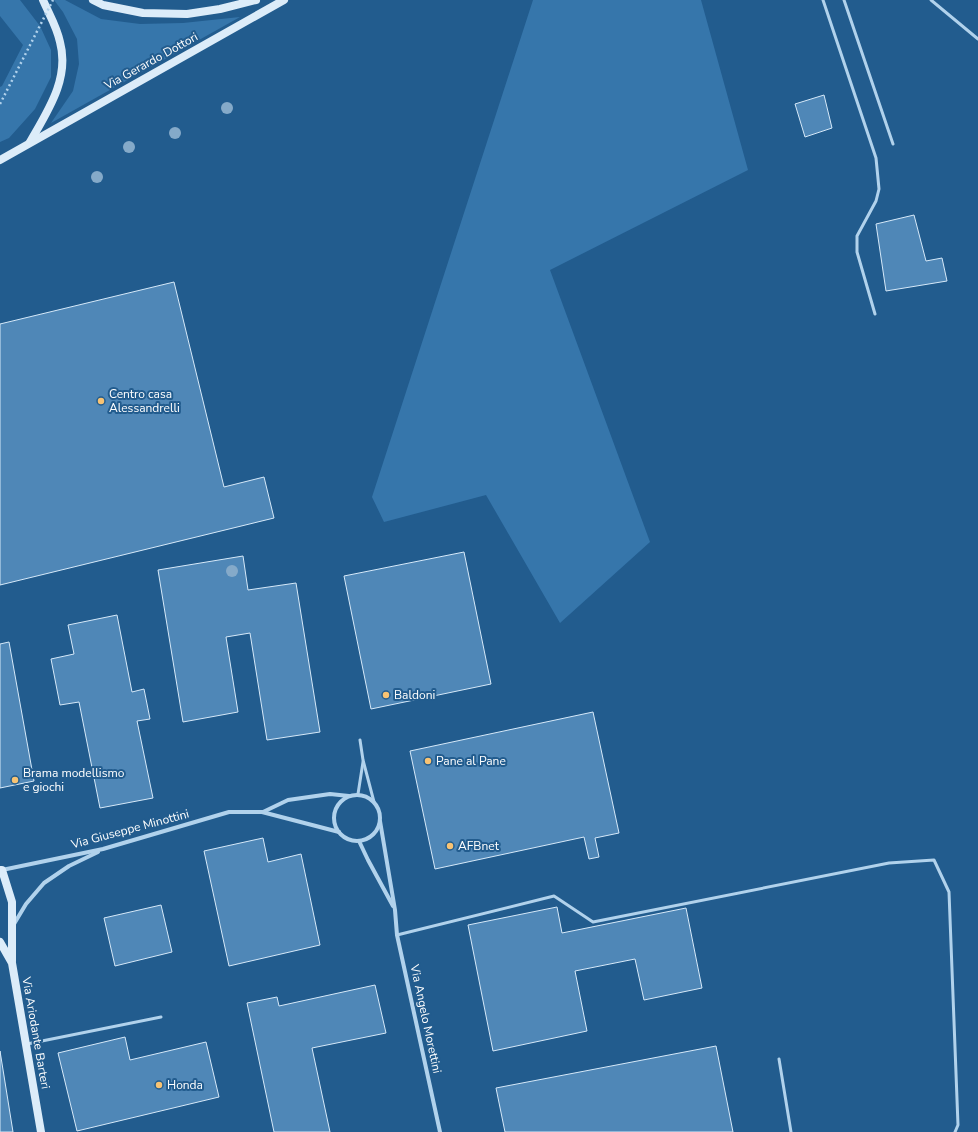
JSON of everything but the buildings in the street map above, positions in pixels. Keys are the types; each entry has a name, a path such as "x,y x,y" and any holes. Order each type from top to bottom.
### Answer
{"main road":[{"path":"30,143 55,95 63,69 61,43 54,24 42,0"},
{"path":"94,0 103,5 143,14 186,14 220,9 256,0"},
{"name":"Via Gerardo Dottori","path":"0,160 284,0"},
{"path":"1,869 12,902 12,963"},
{"name":"Via Ariodante Barteri","path":"0,942 12,963 41,1132"}],"street":[{"name":"Via Giuseppe Minottini","path":"262,812 288,800 330,794 350,796"},
{"path":"358,794 365,796 374,802 380,813 380,821 378,828 373,834 359,840 352,840 339,832 334,818 338,804 343,799 358,794"},
{"name":"Via Giuseppe Minottini","path":"1,869 103,849 229,812 262,812 339,832"},
{"name":"Via Angelo Morettini","path":"380,821 395,910 397,935 440,1132"},
{"name":"Via Angelo Morettini","path":"359,840 395,910"},
{"path":"12,927 26,904 44,883 70,866 103,849"}],"lane":[{"path":"823,0 876,158 879,189 876,201 857,236 857,252 875,314"},
{"path":"844,0 893,144"},
{"path":"931,0 978,39"},
{"path":"360,740 363,760 374,802"},
{"path":"358,794 363,760"},
{"path":"397,935 554,896 593,922 889,863 934,860 949,892 958,1125 955,1132"},
{"path":"26,1044 161,1017"},
{"path":"779,1059 791,1132"}],"path":[{"path":"0,104 53,0"}],"shaded area":[{"path":"0,0 20,0 40,26 51,50 51,77 35,109 9,138 0,142 0,87 2,86 23,45 0,16"},
{"path":"54,0 65,0 101,19 140,24 183,23 240,17 51,123 73,91 79,64 77,39 63,12"},
{"path":"533,0 701,0 748,170 550,270 650,542 560,623 486,495 384,522 372,497"}],"place":[{"name":"Centro casa Alessandrelli","path":"101,401"},
{"name":"Baldoni","path":"386,695"},
{"name":"Pane al Pane","path":"428,761"},
{"name":"Brama modellismo e giochi","path":"15,780"},
{"name":"AFBnet","path":"450,846"},
{"name":"Honda","path":"159,1085"}]}
